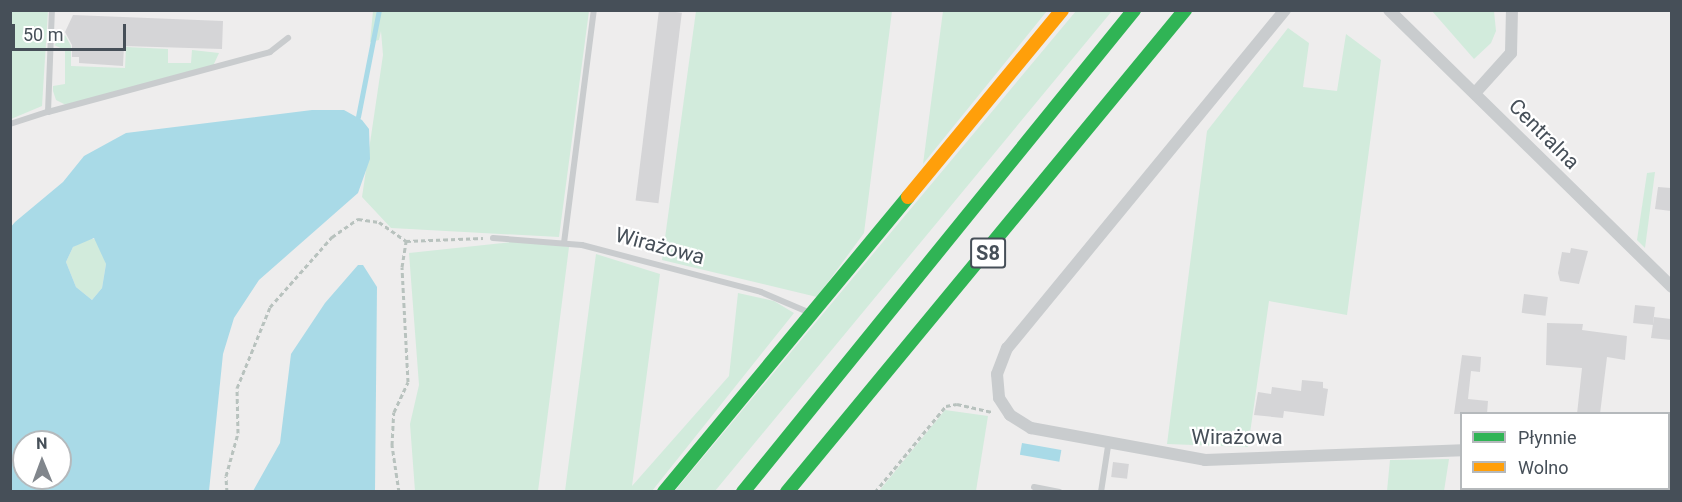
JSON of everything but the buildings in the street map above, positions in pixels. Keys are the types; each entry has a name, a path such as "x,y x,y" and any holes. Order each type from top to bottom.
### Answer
{"main road":[{"path":"664,492 1062,10"},
{"name":"S8","path":"743,492 1134,10"},
{"name":"S8","path":"787,492 1185,10"}],"street":[{"path":"1017,421 996,389 1007,348 1285,10"},
{"name":"Centralna","path":"1389,10 1671,286"},
{"path":"1475,93 1511,52 1512,10"},
{"name":"Wirażowa","path":"1017,421 1108,446 1205,460 1460,450"}],"lane":[{"path":"48,112 52,10"},
{"path":"564,243 594,10"},
{"path":"10,124 270,52 288,38"},
{"name":"Wirażowa","path":"493,238 564,243 761,292 812,313"},
{"path":"1101,492 1108,446"},
{"path":"1034,487 1060,492"}],"path":[{"path":"227,492 226,477 238,433 237,388 245,363 256,347 270,307 337,233 358,219 370,219 406,241 493,238"},
{"path":"399,492 393,445 394,412 408,382 402,267 406,241"},
{"path":"875,492 946,406 980,407 1017,421"}],"green space":[{"path":"48,11 42,106 11,119 10,12"},
{"path":"373,11 589,11 559,237 391,228 362,197 383,55 381,31 379,40 370,42"},
{"path":"696,11 892,11 864,233 817,297 662,260"},
{"path":"943,11 1047,11 923,164"},
{"path":"1076,11 1112,11 715,491 674,492"},
{"path":"1432,11 1494,11 1496,31 1491,43 1474,59"},
{"path":"1288,28 1309,43 1303,87 1337,91 1346,34 1381,60 1347,315 1269,301 1248,447 1167,444 1207,131"},
{"path":"65,35 71,46 71,66 125,68 126,47 168,49 168,63 191,63 192,50 219,53 213,66 68,106 56,100 53,91 53,86 65,84 65,50 54,45"},
{"path":"1655,172 1645,248 1637,240 1647,173"},
{"path":"86,239 98,239 106,264 102,288 92,300 76,287 66,262 73,247"},
{"path":"530,240 569,247 538,491 415,491 410,424 419,385 409,253"},
{"path":"596,254 660,274 632,486 729,376 738,293 774,301 794,313 652,491 565,491"},
{"path":"945,410 988,416 976,491 879,491"},
{"path":"1449,459 1444,491 1387,491 1390,460"}],"water":[{"path":"312,110 344,110 362,120 369,129 370,159 358,193 259,280 234,318 223,354 209,491 11,491 10,228 63,182 84,156 126,133","holes":["94,238 106,264 102,288 92,300 76,287 66,262 73,247"]},
{"path":"358,265 363,265 377,287 375,491 253,491 280,443 291,354 325,303"},
{"path":"1022,443 1061,450 1059,462 1020,455"}],"waterway":[{"path":"358,117 379,10"}],"traffic: fast":[{"path":"743,492 1134,10"},
{"path":"787,492 1185,10"},
{"path":"664,492 908,197"}],"traffic: slow":[{"path":"908,197 1062,10"}]}
